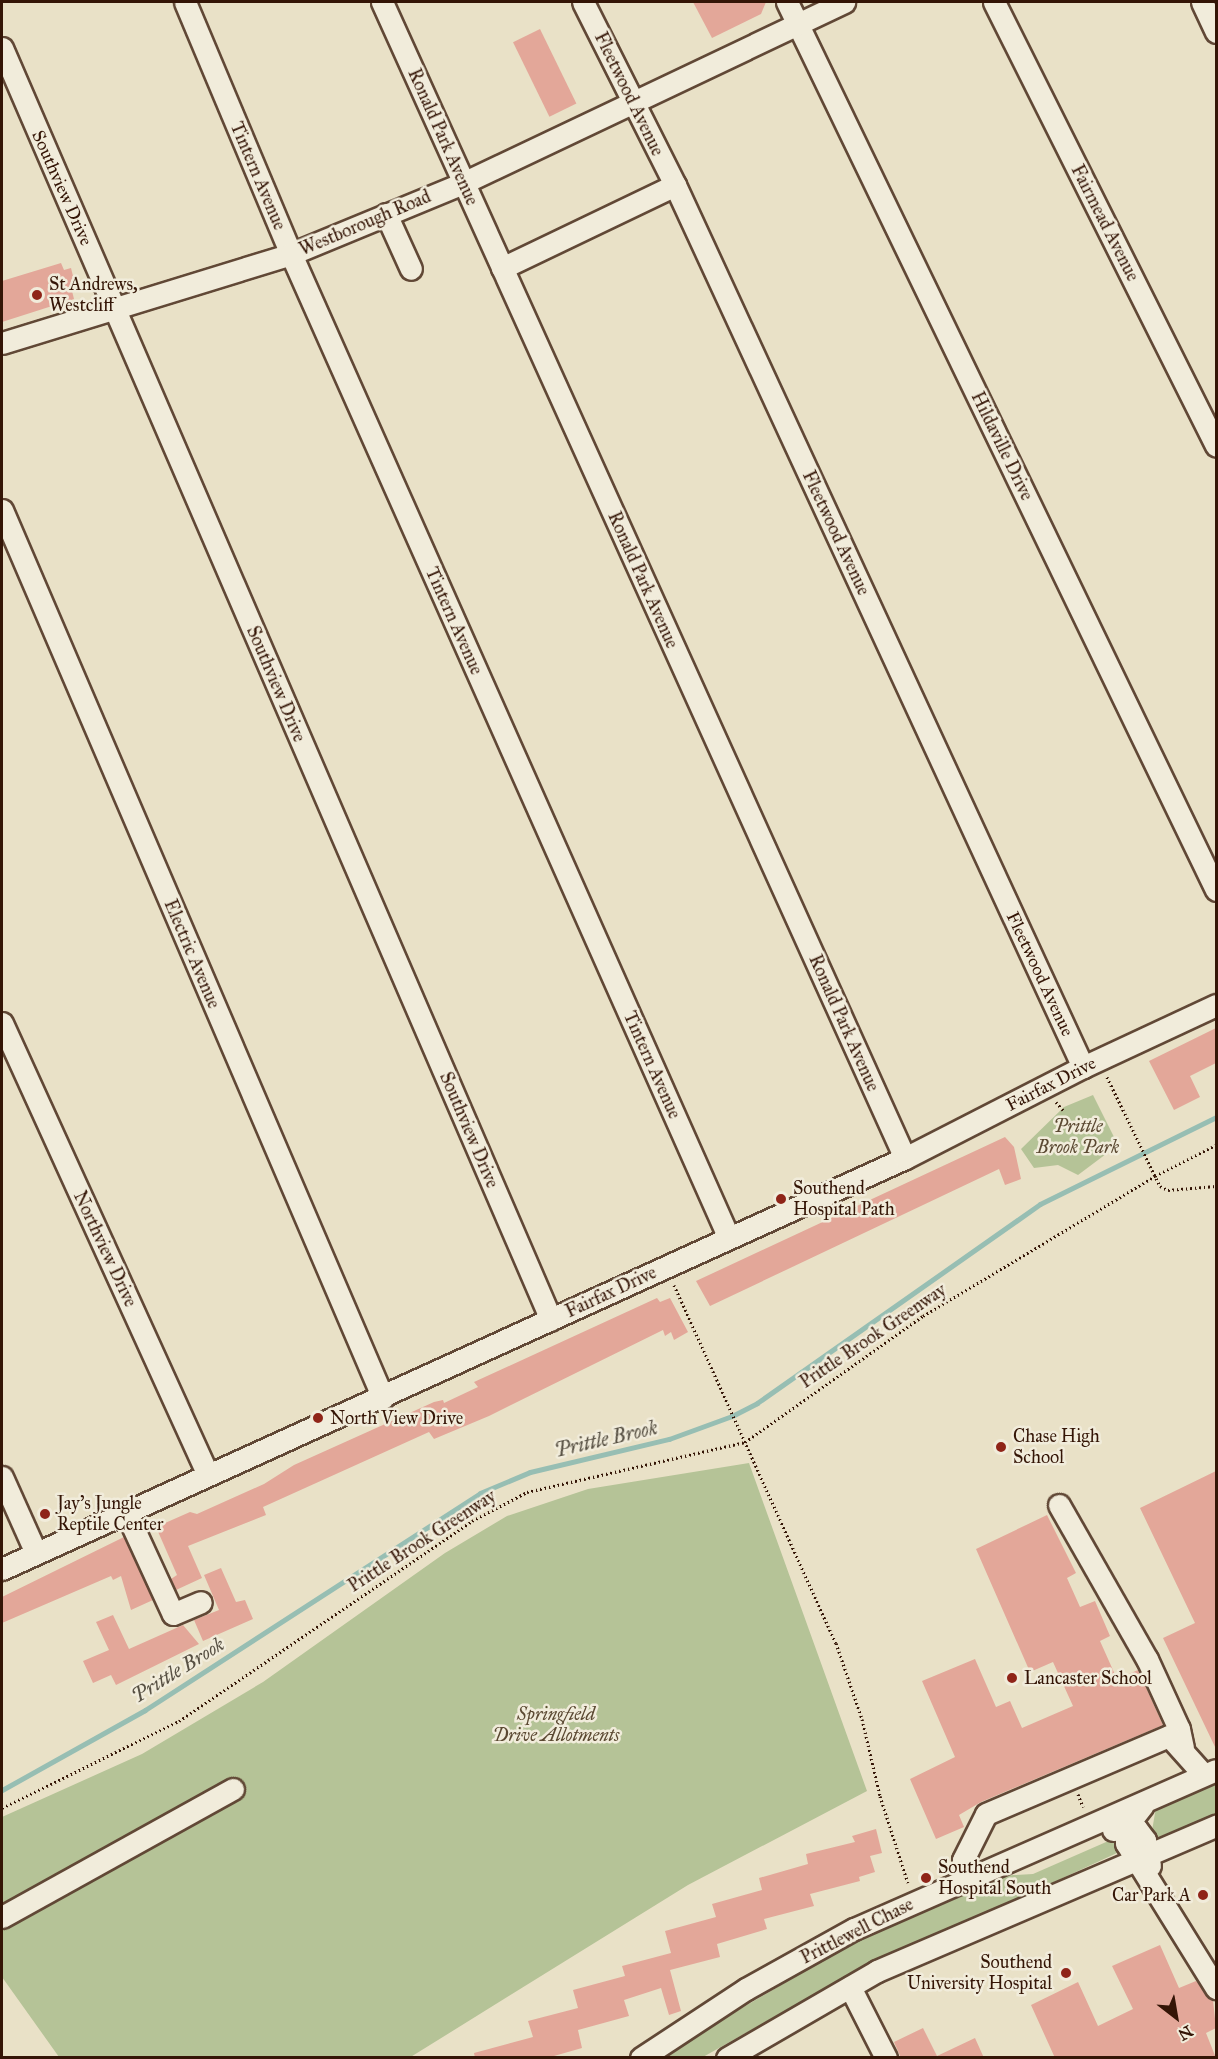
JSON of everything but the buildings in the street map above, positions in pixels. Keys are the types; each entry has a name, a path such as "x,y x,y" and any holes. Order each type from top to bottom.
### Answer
{"street":[{"name":"Tintern Avenue","path":"185,2 291,254 729,1238"},
{"name":"Ronald Park Avenue","path":"382,2 905,1158"},
{"name":"Fleetwood Avenue","path":"583,2 631,102 675,185 1090,1074"},
{"name":"Hildaville Drive","path":"787,2 1216,890"},
{"name":"Westborough Road","path":"2,343 291,254 463,183 844,2"},
{"name":"Fairmead Avenue","path":"994,2 1216,445"},
{"path":"1202,2 1216,32"},
{"name":"Southview Drive","path":"2,48 550,1320"},
{"path":"502,268 675,185"},
{"path":"386,214 411,269"},
{"name":"Electric Avenue","path":"2,510 383,1398"},
{"name":"Fairfax Drive","path":"2,1569 208,1474 383,1398 905,1158 1056,1094 1216,1005"},
{"name":"Northview Drive","path":"2,1023 208,1474"},
{"path":"2,1477 36,1553"},
{"path":"1059,1505 1147,1659 1179,1729 1183,1749"},
{"path":"126,1512 173,1614 201,1602"},
{"path":"965,1880 963,1860 986,1814 1169,1736 1210,1772"},
{"name":"Prittlewell Chase","path":"641,2058 746,1989 855,1929 1210,1772"},
{"path":"2,1917 233,1789"},
{"path":"1126,1827 1140,1807 1156,1797"},
{"path":"727,2058 877,1971 1141,1856 1216,1826"},
{"path":"998,1865 1050,1855 1126,1827 1136,1828 1141,1856 1176,1928 1216,1988"},
{"path":"850,1987 886,2058"}],"path":[{"path":"1090,1074 1107,1077 1155,1176 1168,1190 1216,1186"},
{"path":"1056,1094 1062,1110"},
{"name":"Prittle Brook Greenway","path":"2,1808 179,1721 472,1521 527,1492 745,1442 923,1316 1155,1176 1216,1145"},
{"path":"666,1266 726,1404 836,1643 862,1719 902,1872 917,1901"}],"green space":[{"name":"Prittle Brook Park","path":"1093,1095 1118,1145 1078,1175 1058,1165 1034,1168 1021,1149 1064,1107"},
{"name":"Springfield Drive Allotments","path":"749,1463 867,1791 688,1885 409,2058 59,2057 2,1977 2,1817 142,1754 263,1682 445,1553 507,1516 588,1489"},
{"path":"1216,1783 1216,1814 1156,1838 1152,1831 1156,1807"},
{"path":"1113,1839 1117,1853 833,1984 703,2057 657,2058 868,1934 997,1876 1033,1874"}],"waterway":[{"name":"Prittle Brook","path":"2,1790 145,1710 480,1493 530,1472 669,1439 732,1416 757,1403 1040,1204 1216,1117"}],"place":[{"name":"St Andrews, Westcliff","path":"37,295"},
{"name":"Southend Hospital Path","path":"781,1199"},
{"name":"North View Drive","path":"318,1418"},
{"name":"Chase High School","path":"1001,1447"},
{"name":"Jay's Jungle Reptile Center","path":"45,1514"},
{"name":"Lancaster School","path":"1012,1678"},
{"name":"Southend Hospital South","path":"926,1878"},
{"name":"Car Park A","path":"1203,1895"},
{"name":"Southend University Hospital","path":"1066,1973"}]}
